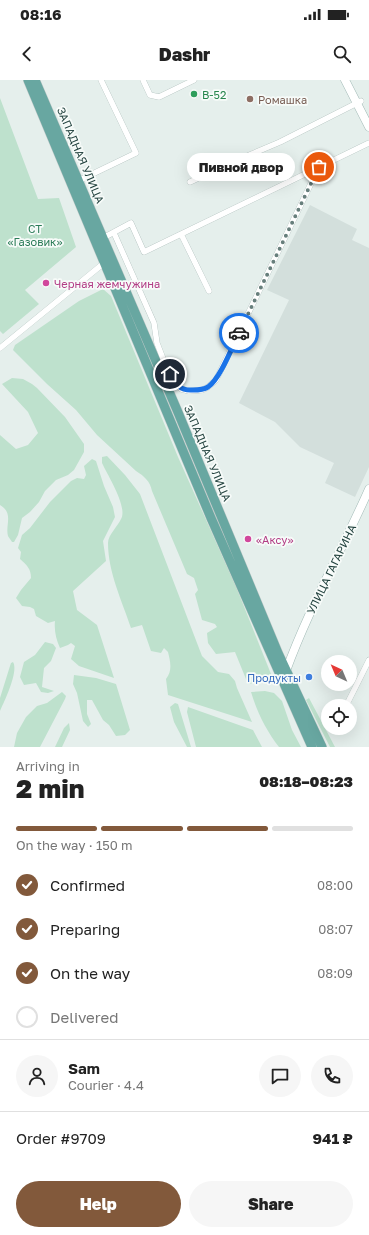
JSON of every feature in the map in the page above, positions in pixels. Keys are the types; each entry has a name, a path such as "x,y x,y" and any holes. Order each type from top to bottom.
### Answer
{"main road":[{"name":"ЗАПАДНАЯ УЛИЦА","path":"28,80 211,518 312,747"},
{"name":"ЗАПАДНАЯ УЛИЦА","path":"35,80 177,410 278,653 322,747"}],"street":[{"path":"78,181 136,153 101,80"},
{"path":"143,80 150,94 159,96 194,80"},
{"path":"345,80 369,117"},
{"path":"350,80 369,127"},
{"path":"190,182 280,142 359,102"},
{"path":"103,238 130,223 144,252 369,143"},
{"path":"114,233 154,323 157,343 175,384 181,389 189,391 202,390 216,380 319,167"},
{"path":"181,234 209,291"},
{"path":"0,348 104,263"},
{"name":"УЛИЦА ГАГАРИНА","path":"286,671 316,598 352,528 369,489"},
{"path":"278,653 294,649"},
{"path":"350,699 369,660"}],"shaded area":[{"path":"310,205 357,229 352,240 369,248 369,467 355,497 325,483 334,463 300,447 275,422 239,403 289,300 267,290"}],"green space":[{"name":"СТ «Газовик»","path":"0,98 38,199 59,198 76,247 25,290 39,304 3,334 0,331"},
{"path":"103,289 111,296 178,457 237,589 271,674 267,681 248,684 235,652 216,654 208,643 207,633 217,627 215,624 202,620 195,594 198,590 194,578 187,574 150,484 97,435 76,410 13,350 15,345 79,301"},
{"path":"12,378 23,379 37,388 65,417 84,444 84,452 74,470 68,475 56,480 45,491 39,502 22,518 18,535 14,542 12,542 7,532 7,512 0,505 0,435 16,449 28,445 38,433 28,412 2,384"},
{"path":"107,456 140,494 202,656 218,672 229,674 235,681 252,722 168,695 166,679 170,672 170,659 168,652 164,648 161,653 151,651 142,625 131,628 110,565 108,540 120,522 122,507 120,499 102,463 102,457"},
{"path":"92,459 96,461 113,507 115,517 103,541 106,561 73,591 77,610 97,625 114,678 79,666 71,659 75,646 71,643 60,648 57,641 55,621 48,623 36,616 34,609 22,606 16,598 31,578 28,567 20,559 21,552 18,548 22,535 30,528 50,502 71,481 77,478 84,479 86,475 84,466"},
{"path":"45,642 53,644 56,648 51,661 44,668 42,687 54,691 48,693 41,692 36,683 24,685 20,677 24,662 35,655"},
{"path":"13,662 13,679 0,711 0,698 11,663"},
{"path":"74,675 96,678 116,684 130,730 125,735 116,736 109,725 103,720 92,700 87,700 87,714 91,724 88,727 83,721 77,693 73,684"},
{"path":"265,691 274,693 282,701 292,730 301,747 279,747 270,734 259,714 251,692"},
{"path":"62,692 66,696 65,699 40,747 14,747 17,733 26,717 37,706 47,703"},
{"path":"309,698 321,721 321,729 306,700"},
{"path":"175,703 178,704 191,747 187,747 174,722 170,707"},
{"path":"188,707 253,730 262,747 196,747 187,712"},
{"path":"69,723 70,730 62,747 55,747 64,728"},
{"path":"324,735 329,735 335,747 330,747"}],"way so far":[{"path":"239,333 319,167"}],"place":[{"name":"В-52","path":"194,94"},
{"name":"Ромашка","path":"250,99"},
{"name":"Пивной двор","path":"319,167"},
{"name":"Черная жемчужина","path":"46,283"},
{"name":"«Аксу»","path":"248,539"},
{"name":"Продукты","path":"309,677"}],"route":[{"path":"170,374 175,384 181,389 189,391 202,390 208,387 216,380 239,333"}]}
